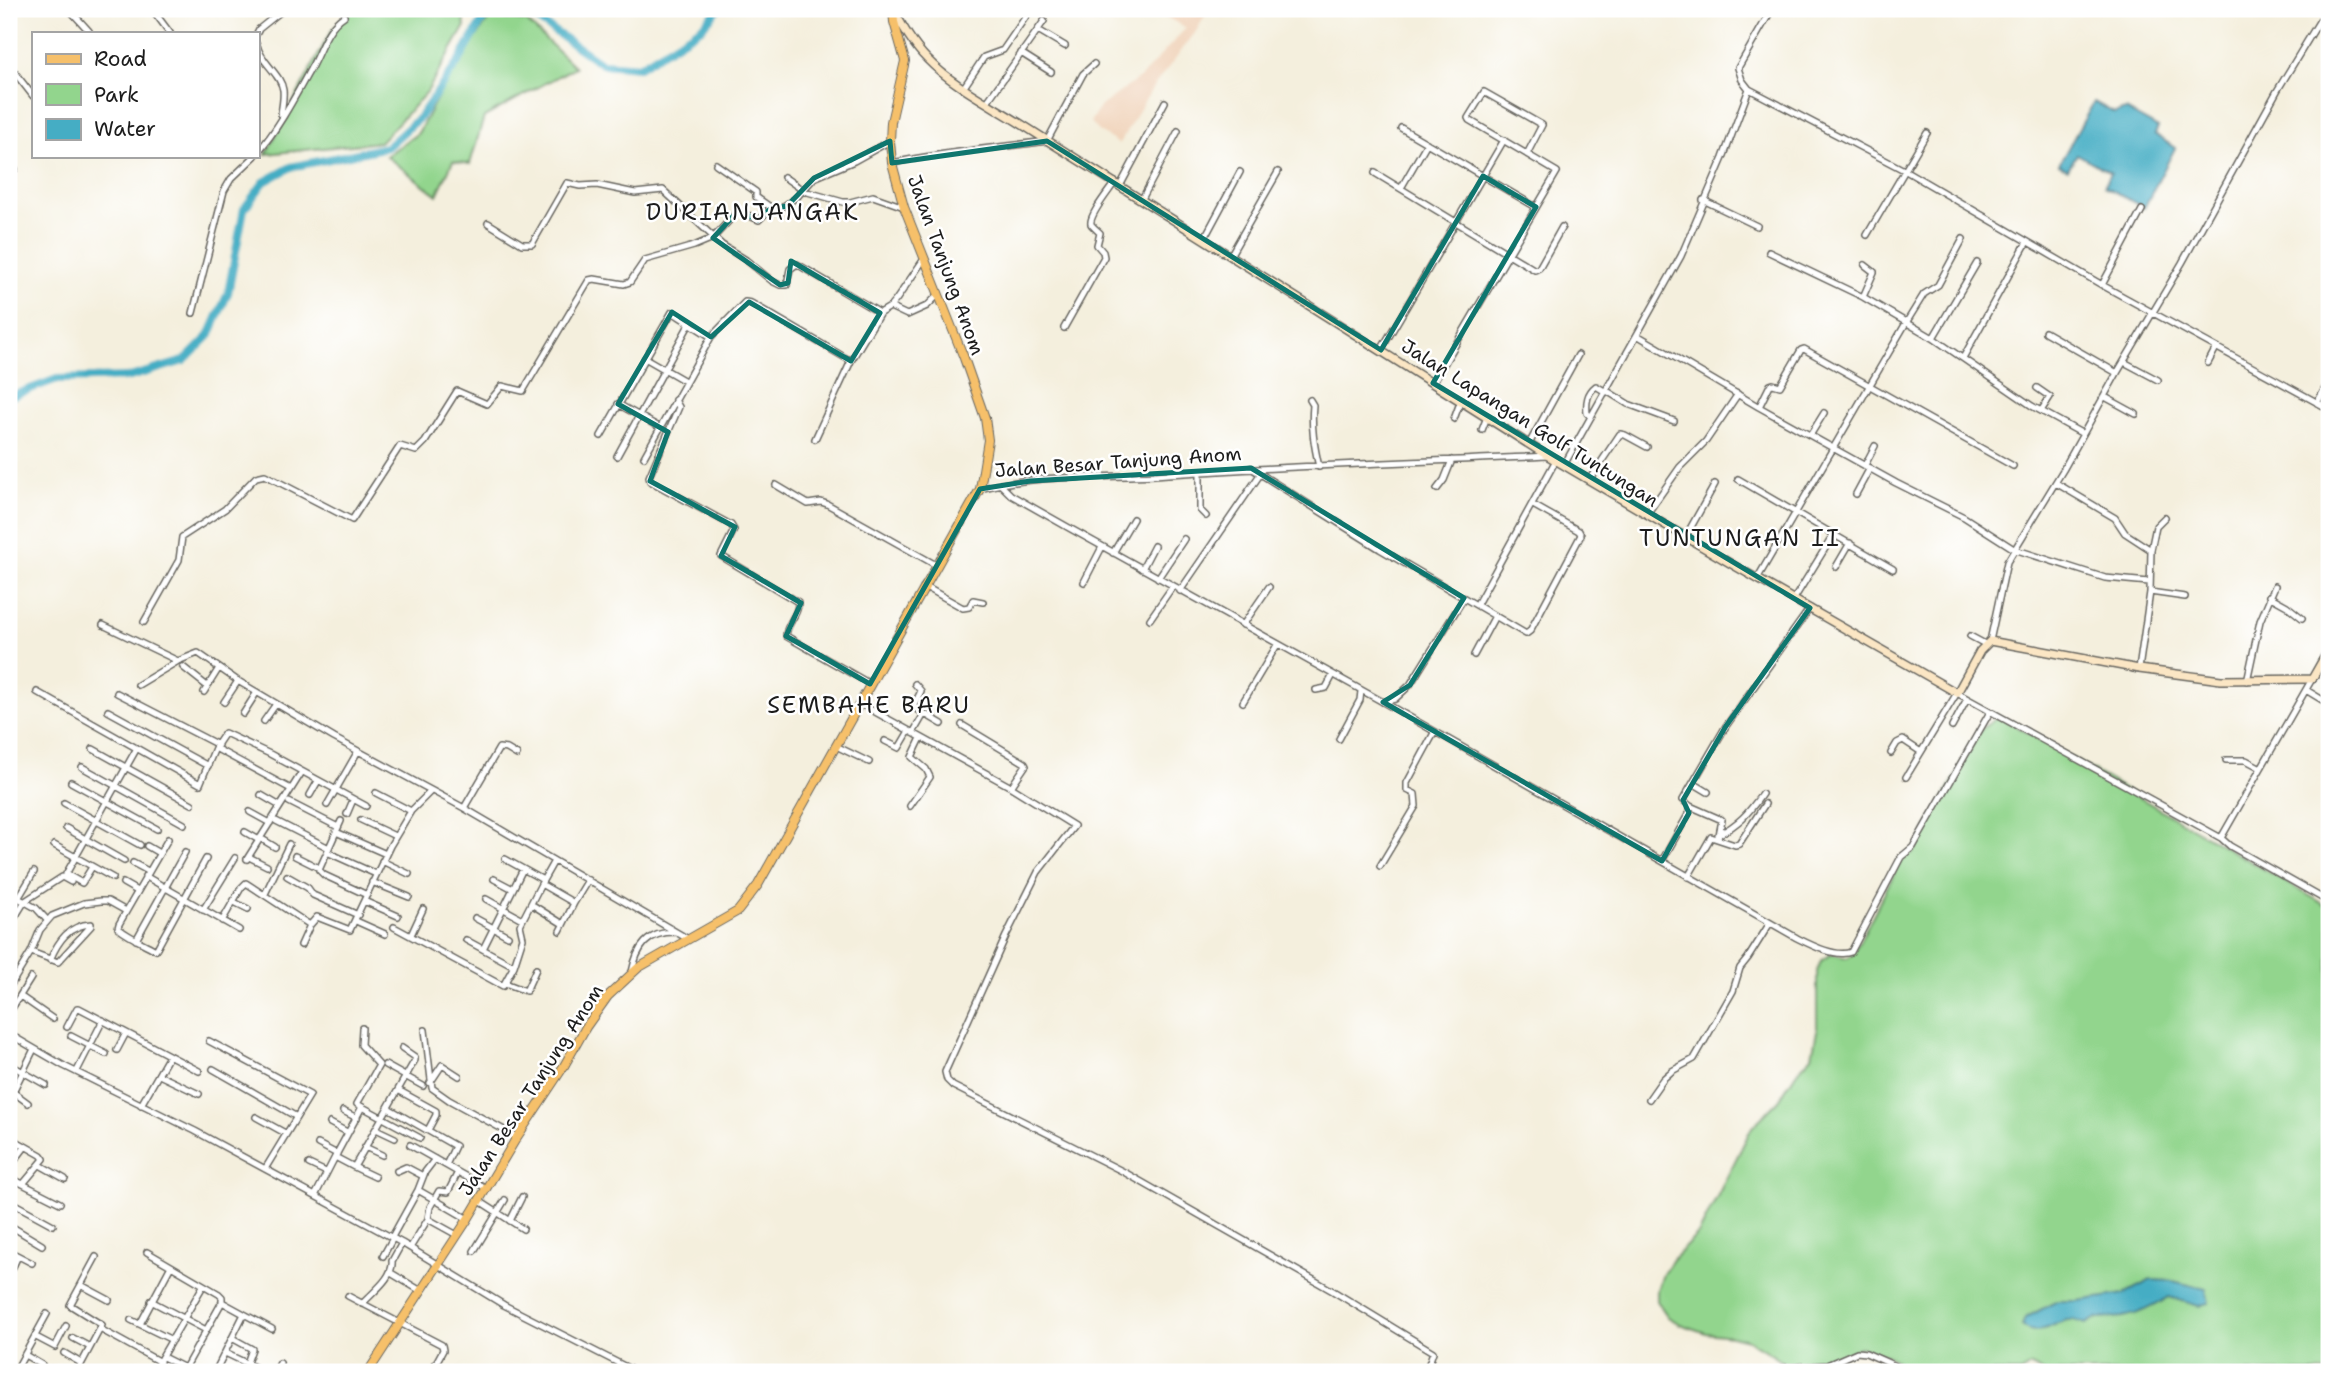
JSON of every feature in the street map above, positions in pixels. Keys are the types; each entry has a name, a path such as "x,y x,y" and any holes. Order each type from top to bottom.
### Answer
{"main road":[{"name":"Jalan Tanjung Anom","path":"893,9 905,61 903,79 893,111 890,141 892,163 904,206 985,418 988,440 980,489"},
{"name":"Jalan Besar Tanjung Anom","path":"368,1372 613,990 632,972 730,916 745,904 765,873 980,489"}],"street":[{"path":"69,9 89,31"},
{"path":"152,9 169,32"},
{"path":"258,32 285,9"},
{"name":"Jalan Lapangan Golf Tuntungan","path":"893,9 927,60 1047,141 1529,444 1756,579 1957,693"},
{"path":"964,87 984,57 1003,50 1031,9"},
{"path":"1772,9 1738,68 1749,89 1906,171 2102,285 2329,410"},
{"path":"1906,777 1988,643 2006,564 2213,210 2277,92 2320,20 2329,13"},
{"path":"259,151 281,119 332,27 344,16"},
{"path":"987,102 1044,21"},
{"path":"1038,30 1065,46"},
{"path":"1021,53 1051,72"},
{"path":"259,54 282,85 284,91 281,119"},
{"path":"892,163 938,153 970,152 1047,141 1083,74 1094,64"},
{"path":"12,69 32,95"},
{"path":"1564,465 1681,256 1749,89"},
{"path":"1433,383 1557,172 1504,141 1468,118 1484,92 1542,125 1527,154"},
{"path":"1064,328 1104,257 1097,245 1100,233 1091,222 1094,213 1117,184 1165,102"},
{"path":"1401,128 1536,207"},
{"path":"1142,200 1178,131"},
{"path":"1867,236 1927,133"},
{"path":"716,164 757,192 756,197 770,209 778,211 804,191 814,178 861,158 890,141"},
{"path":"1381,350 1504,141"},
{"path":"1401,188 1427,143"},
{"path":"193,313 224,191 253,158"},
{"path":"9,161 15,169"},
{"path":"1203,239 1240,172"},
{"path":"1230,256 1278,172"},
{"path":"1374,173 1535,270 1562,227"},
{"path":"784,177 804,191 843,202 873,197 904,206"},
{"path":"488,223 522,244 532,244 563,187 570,183 580,186 597,185 635,193 663,190 713,238 780,285 787,285 790,269 797,264 880,313"},
{"path":"1703,200 1756,226"},
{"path":"144,622 179,560 182,537 225,509 256,477 265,475 352,520 400,446 416,451 425,442 457,391 487,404 502,386 523,391 589,280 624,284 630,282 645,260 713,238 738,211 759,220 770,209"},
{"path":"2102,285 2142,210"},
{"path":"1756,579 1906,323 1924,294 1938,285 1963,239"},
{"path":"1963,358 2027,242"},
{"path":"1769,252 1863,297 1933,338 2042,411 2083,435"},
{"path":"815,439 851,361 880,313 890,307 924,259"},
{"path":"1933,338 1977,263"},
{"path":"1863,297 1874,272 1865,265"},
{"path":"890,307 907,315 927,306 938,295"},
{"path":"644,457 711,337 747,301 851,361"},
{"path":"601,436 672,312 711,337"},
{"path":"617,456 690,323"},
{"path":"2045,332 2117,373"},
{"path":"1637,335 1759,407 1964,517 2014,550 2105,578 2149,582"},
{"path":"2208,363 2216,348"},
{"path":"1759,407 1772,384 1780,386 1802,349 2013,466"},
{"path":"1529,444 1578,355"},
{"path":"645,358 685,381"},
{"path":"2124,362 2158,380"},
{"path":"2317,403 2329,381"},
{"path":"1591,417 1587,413 1586,401 1596,386 1628,404 1674,421"},
{"path":"2037,388 2050,397 2042,411"},
{"path":"1647,514 1680,467 1706,441 1738,394"},
{"path":"2105,397 2136,414"},
{"path":"675,400 679,407 649,477 650,481 732,525 734,530 721,556 798,602 797,611 786,631 788,638 870,684"},
{"path":"1310,400 1313,405 1313,440 1320,467"},
{"path":"1454,419 1461,400"},
{"path":"618,404 659,427"},
{"path":"1811,434 1824,413"},
{"path":"1482,430 1487,417"},
{"path":"1589,480 1620,434 1647,447"},
{"path":"1856,494 1875,446"},
{"path":"1477,604 1533,505 1553,458"},
{"name":"Jalan Besar Tanjung Anom","path":"980,489 1000,484 1251,468 1553,458"},
{"path":"1437,489 1452,460"},
{"path":"1251,468 1259,476 1526,634 1529,633 1581,535 1579,531 1533,505"},
{"path":"1200,471 1200,510 1206,516"},
{"path":"1180,591 1259,476"},
{"path":"1738,479 1893,569"},
{"path":"2056,482 2115,518 2125,533 2151,550"},
{"path":"1000,484 1011,495 1102,547 1383,702 1688,877 1815,947 1844,954 1851,952 1901,857 1913,847 1990,712"},
{"path":"1686,536 1715,484"},
{"path":"776,485 808,504 827,504 936,565"},
{"path":"2139,669 2150,592 2151,550 2156,526 2165,517"},
{"path":"1113,553 1133,519"},
{"path":"1794,599 1834,534"},
{"path":"1158,578 1184,539"},
{"path":"1836,567 1850,543"},
{"path":"1142,569 1154,546"},
{"path":"1084,582 1102,547"},
{"path":"925,586 963,608 969,607 973,600 983,602"},
{"path":"1150,619 1173,586"},
{"path":"2247,681 2260,621 2275,586"},
{"path":"1243,625 1269,587"},
{"path":"2150,592 2185,597"},
{"path":"2269,596 2302,618"},
{"path":"1383,702 1395,699 1410,685 1464,598"},
{"path":"1718,836 1722,820 1690,806 1683,800 1726,726 1810,608"},
{"path":"1474,655 1495,616"},
{"path":"103,625 178,661"},
{"path":"1970,636 1988,643 2221,680 2312,679"},
{"path":"1243,702 1277,645"},
{"path":"2221,838 2329,649"},
{"path":"138,685 178,661 198,653 276,704 464,808 688,939"},
{"path":"183,667 206,689 219,668"},
{"path":"1316,690 1326,688 1333,675"},
{"path":"223,702 238,681"},
{"path":"915,684 921,691 913,707 942,724"},
{"path":"2306,690 2329,704"},
{"path":"1339,739 1360,700 1361,691"},
{"path":"37,692 200,784 225,733 366,806"},
{"path":"243,714 257,692"},
{"path":"117,693 217,746 290,789"},
{"path":"1957,693 2221,838 2230,846 2329,902"},
{"path":"1952,727 1967,699"},
{"path":"859,703 1012,787 1074,826 1038,872 1006,936 946,1072 947,1080 953,1086 1124,1172 1344,1297 1433,1352 1426,1372"},
{"path":"264,721 276,704"},
{"path":"108,711 208,765"},
{"path":"885,741 899,748 924,714"},
{"path":"962,725 1025,763 1012,787"},
{"path":"1380,866 1416,806 1415,794 1407,790 1407,783 1434,733"},
{"path":"910,806 930,777 926,769 912,757 921,738"},
{"path":"1891,753 1897,743 1903,740 1922,751"},
{"path":"836,746 869,762"},
{"path":"92,867 82,883 66,874 137,748"},
{"path":"464,808 499,748 517,755"},
{"path":"93,749 192,804"},
{"path":"327,805 358,751"},
{"path":"2226,760 2246,760 2260,768"},
{"path":"82,766 184,824"},
{"path":"267,866 248,858 302,772"},
{"path":"310,795 318,781"},
{"path":"71,782 157,830"},
{"path":"1693,783 1708,792"},
{"path":"301,945 310,925 319,917 349,931 395,836 411,811 432,791"},
{"path":"376,793 411,811"},
{"path":"1688,877 1711,837 1734,828 1762,794"},
{"path":"261,795 280,806"},
{"path":"346,814 353,800"},
{"path":"289,802 386,854"},
{"path":"64,803 159,853"},
{"path":"1718,836 1735,845 1739,844 1765,804"},
{"path":"1662,860 1689,813 1690,806"},
{"path":"250,812 376,874"},
{"path":"361,820 395,836"},
{"path":"319,868 338,827"},
{"path":"66,828 124,862"},
{"path":"245,832 275,847"},
{"path":"168,839 118,928 136,940 156,950 206,859"},
{"path":"265,894 289,844"},
{"path":"54,845 113,878"},
{"path":"136,940 185,852"},
{"path":"295,856 398,916"},
{"path":"203,910 235,858"},
{"path":"505,859 574,903"},
{"path":"382,861 409,874"},
{"path":"394,926 500,986 505,983 523,938 519,926 522,919 554,862"},
{"path":"134,863 164,888 239,930"},
{"path":"483,949 523,869"},
{"path":"19,897 34,872"},
{"path":"287,876 307,888 313,895 385,934"},
{"path":"9,927 25,901 62,877 71,882"},
{"path":"494,879 513,889"},
{"path":"560,931 588,880"},
{"path":"372,882 409,897"},
{"path":"123,883 137,891"},
{"path":"222,921 246,884 310,925"},
{"path":"9,893 25,901 47,920"},
{"path":"486,899 522,919"},
{"path":"9,988 47,920 67,908 101,901 108,901 126,911"},
{"path":"234,902 248,909"},
{"path":"531,904 563,924"},
{"path":"411,935 423,909"},
{"path":"475,918 508,936"},
{"path":"1649,1099 1672,1071 1694,1059 1732,991 1740,968 1770,922"},
{"path":"31,952 50,960 58,961 90,924 68,932 58,941 50,960"},
{"path":"632,972 639,950 651,936 661,932 678,932"},
{"path":"466,940 513,966"},
{"path":"505,983 526,991 536,970"},
{"path":"9,1013 31,978"},
{"path":"20,996 54,1019"},
{"path":"67,1027 79,1008 199,1071"},
{"path":"77,1071 103,1020"},
{"path":"362,1028 361,1045 379,1064 356,1102 420,1138"},
{"path":"425,1030 433,1090 517,1137"},
{"path":"117,1050 127,1032"},
{"path":"9,1034 402,1243 504,1305 636,1372"},
{"path":"71,1037 106,1054"},
{"path":"209,1041 310,1095 265,1169"},
{"path":"354,1167 415,1059 402,1048"},
{"path":"9,1100 11,1090 34,1049"},
{"path":"141,1105 169,1056"},
{"path":"9,1064 46,1085"},
{"path":"385,1065 423,1086"},
{"path":"430,1083 442,1065 459,1076"},
{"path":"213,1069 295,1116"},
{"path":"159,1075 199,1094"},
{"path":"11,1090 28,1103"},
{"path":"398,1090 436,1111 428,1130"},
{"path":"315,1196 362,1107"},
{"path":"388,1108 455,1146 446,1165"},
{"path":"343,1111 357,1118"},
{"path":"256,1117 285,1133"},
{"path":"330,1123 348,1132"},
{"path":"376,1129 395,1138"},
{"path":"9,1137 44,1159 23,1184"},
{"path":"318,1144 375,1177"},
{"path":"410,1145 486,1188"},
{"path":"9,1168 25,1147"},
{"path":"365,1147 382,1155"},
{"path":"383,1256 423,1176 435,1159"},
{"path":"309,1164 326,1172"},
{"path":"40,1165 65,1179"},
{"path":"397,1171 406,1167 423,1176"},
{"path":"411,1248 428,1219 440,1190 448,1192 458,1172"},
{"path":"9,1177 60,1203"},
{"path":"418,1190 468,1219"},
{"path":"510,1221 522,1198"},
{"path":"478,1200 523,1228"},
{"path":"474,1251 505,1200"},
{"path":"9,1201 53,1224"},
{"path":"428,1219 457,1236"},
{"path":"9,1225 42,1245"},
{"path":"362,1304 391,1273 392,1261 402,1243"},
{"path":"9,1251 32,1263"},
{"path":"147,1252 222,1297 222,1302 184,1370"},
{"path":"11,1270 18,1256"},
{"path":"77,1372 101,1324 70,1305 96,1257"},
{"path":"140,1324 171,1266"},
{"path":"391,1273 421,1291"},
{"path":"81,1285 109,1300"},
{"path":"153,1372 203,1286"},
{"path":"348,1296 442,1345 443,1350 431,1372"},
{"path":"151,1301 206,1330"},
{"path":"222,1302 272,1329"},
{"path":"16,1372 47,1314"},
{"path":"215,1372 244,1314"},
{"path":"131,1320 172,1340"},
{"path":"36,1337 55,1347 65,1326"},
{"path":"100,1329 193,1372"},
{"path":"73,1338 90,1346"},
{"path":"232,1338 252,1349 247,1363"},
{"path":"1783,1368 1827,1365 1857,1352 1866,1353 1909,1372"},
{"path":"64,1353 81,1363"},
{"path":"225,1353 265,1372"},
{"path":"25,1355 42,1365"},
{"path":"275,1372 280,1363"},
{"path":"49,1372 51,1369 57,1372"},
{"path":"2027,1372 2032,1369 2038,1372"}],"highlighted area":[{"path":"890,141 892,163 1047,141 1381,350 1483,176 1536,207 1433,383 1810,608 1726,726 1683,800 1689,813 1662,861 1383,702 1410,685 1464,598 1251,468 1030,481 980,489 870,684 786,636 801,603 721,556 735,527 650,481 668,432 618,404 672,312 711,337 749,302 851,361 880,313 791,261 788,283 780,285 713,238 738,211 758,220 770,209 787,206 814,178"}],"shaded area":[{"path":"1152,9 1209,9 1195,33 1153,87 1119,144 1101,133 1090,122 1101,106 1141,77 1186,28"}],"green space":[{"path":"351,9 462,9 465,26 427,92 380,142 266,154 331,31"},
{"path":"490,17 526,21 575,67 484,117 470,164 453,161 437,195 386,156 418,133 444,85"},
{"path":"1997,718 2002,718 2329,907 2329,1372 2043,1372 2030,1366 2021,1372 1915,1372 1885,1355 1859,1347 1831,1362 1788,1365 1748,1340 1706,1333 1680,1324 1668,1317 1657,1301 1657,1290 1663,1274 1674,1258 1699,1233 1752,1127 1779,1100 1796,1073 1812,1056 1817,1031 1817,971 1821,961 1831,954 1847,958 1853,954 1901,860 1914,852 1981,729"}],"water":[{"path":"2094,102 2114,113 2126,110 2158,128 2155,134 2175,148 2144,208 2104,186 2111,173 2077,154 2068,169 2059,164"},
{"path":"2151,1280 2173,1281 2206,1289 2209,1304 2199,1306 2169,1297 2147,1309 2123,1317 2100,1318 2086,1324 2068,1320 2034,1331 2022,1326 2025,1318 2057,1301 2078,1301 2124,1294"}],"waterway":[{"path":"9,397 57,379 130,377 184,361 209,336 228,293 244,209 264,182 291,167 387,147 419,118 461,58 489,9"},
{"path":"522,9 602,64 639,67 701,28 718,9"}],"district":[{"name":"DURIANJANGAK","path":"753,212"},
{"name":"TUNTUNGAN II","path":"1740,538"},
{"name":"SEMBAHE BARU","path":"869,705"}]}
